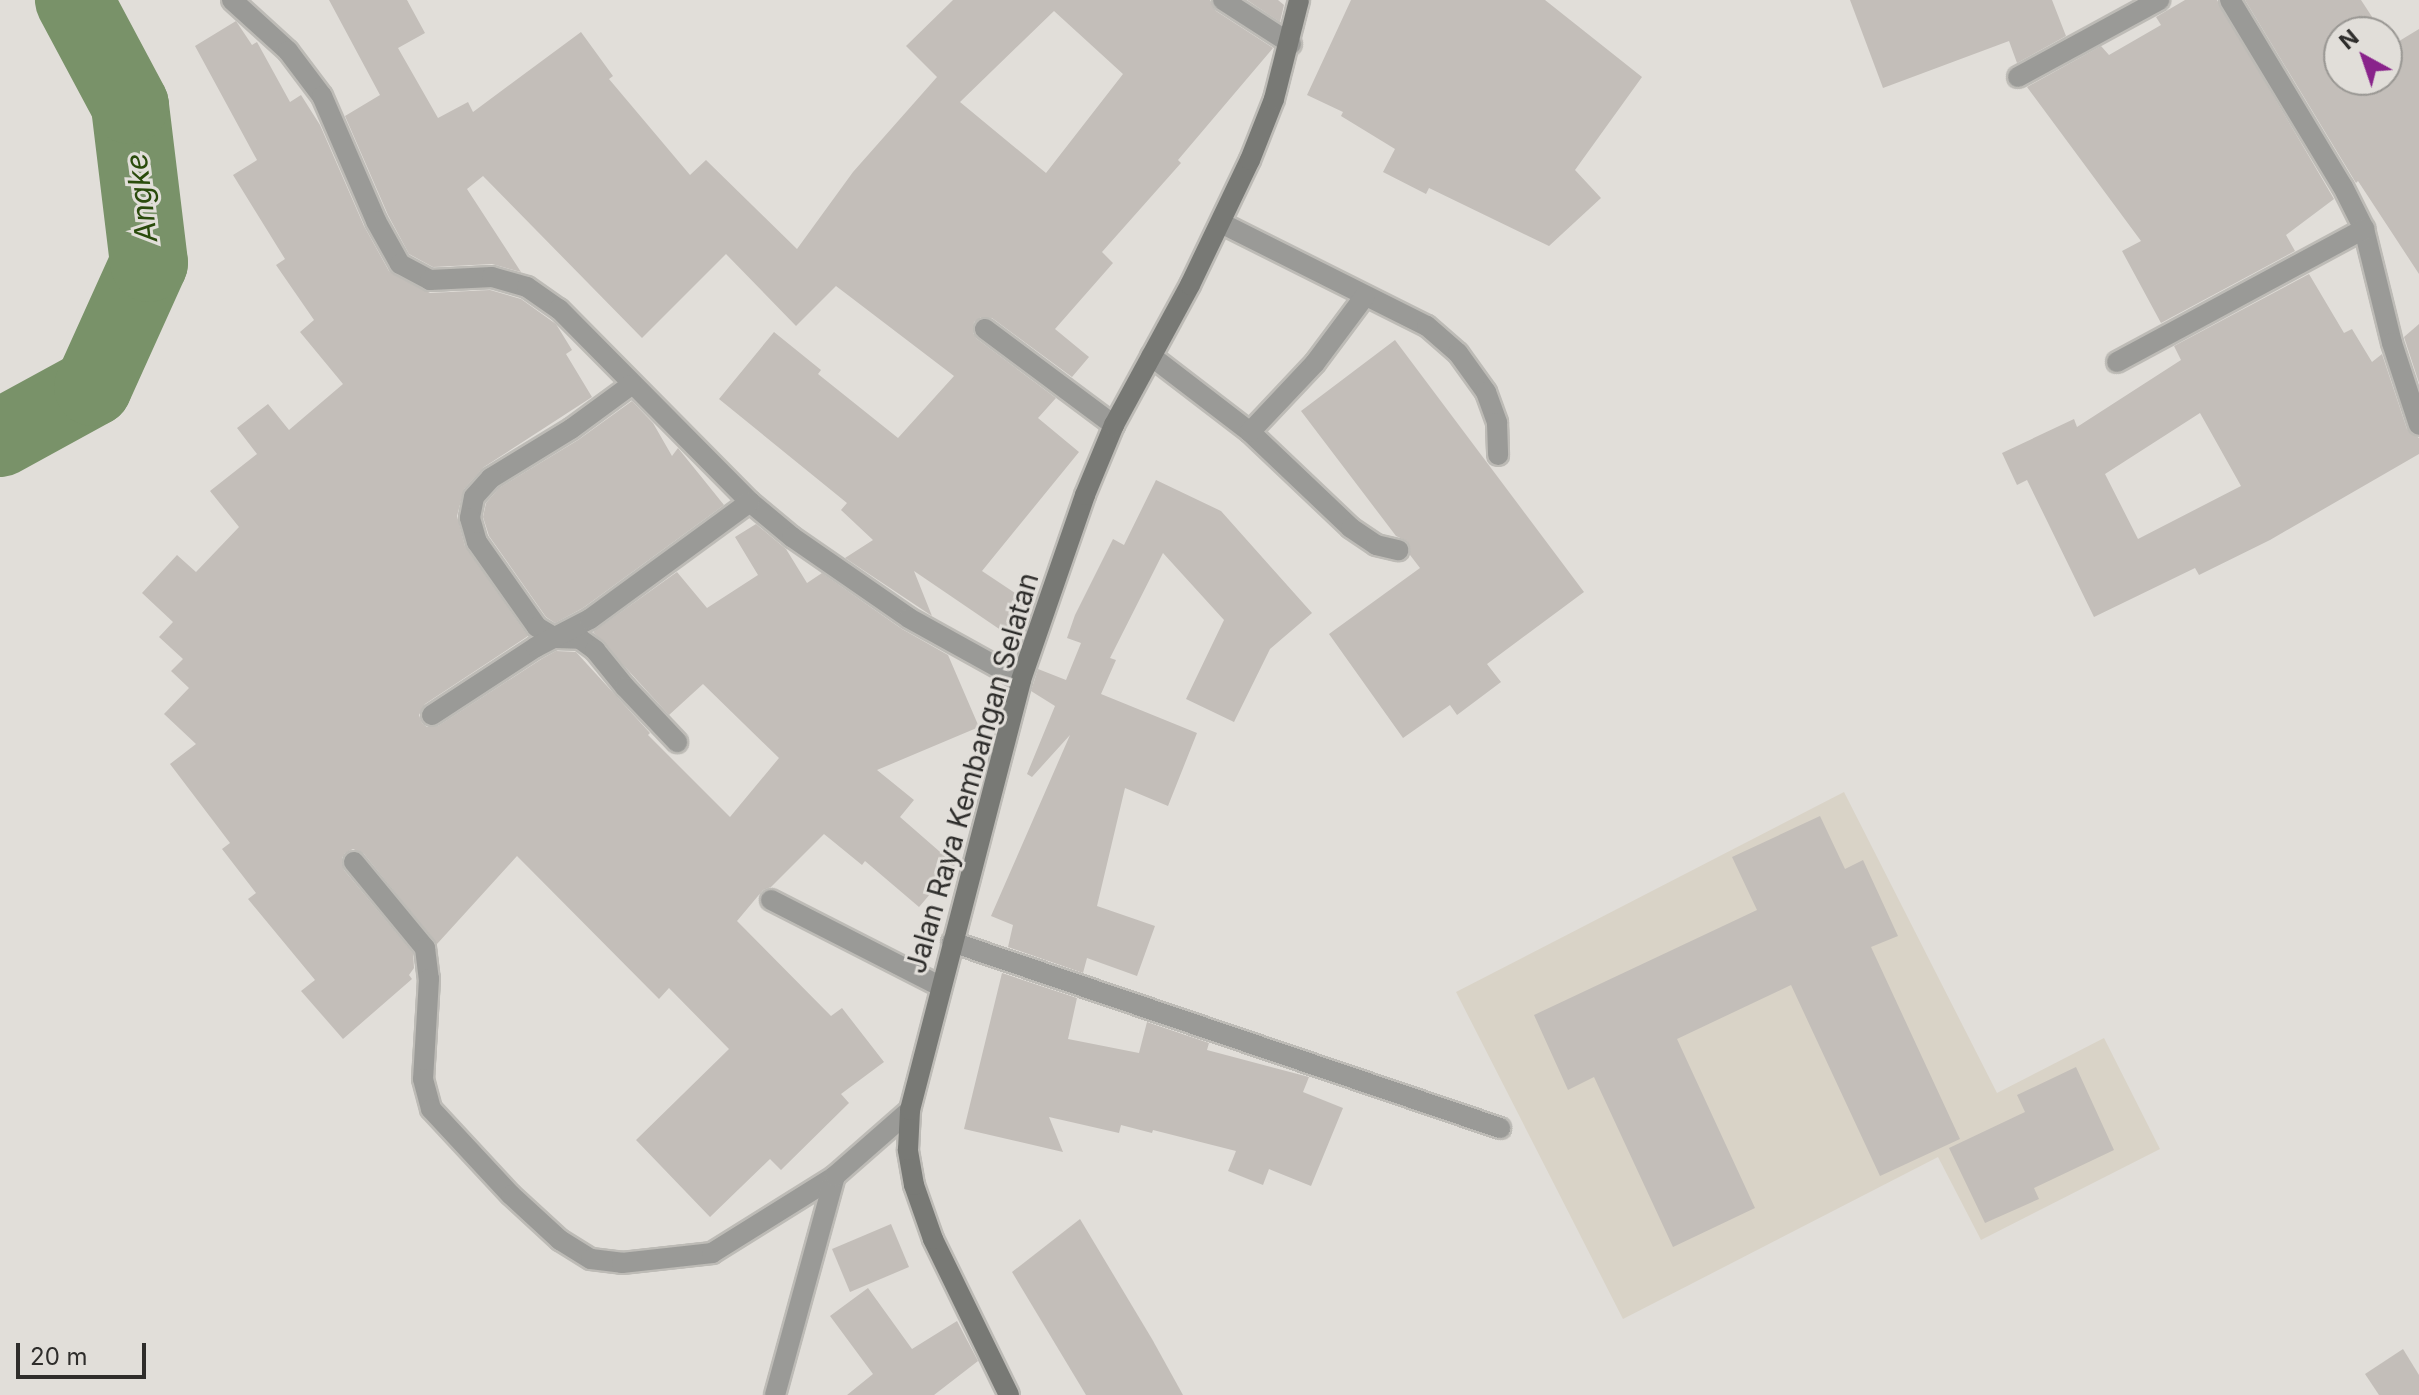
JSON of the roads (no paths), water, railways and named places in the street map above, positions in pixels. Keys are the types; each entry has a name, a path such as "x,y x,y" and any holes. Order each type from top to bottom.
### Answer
{"main road":[{"name":"Jalan Raya Kembangan Selatan","path":"1009,1395 933,1239 914,1185 908,1150 910,1110 1021,680 1085,495 1114,425 1221,223 1274,99 1291,44 1299,0"}],"street":[{"path":"232,0 288,51 322,96 376,221 400,264 430,280 492,277 527,287 559,309 750,502 792,537 909,618 1021,680"},
{"path":"1223,0 1291,44"},
{"path":"2018,77 2159,0"},
{"path":"2230,0 2343,187 2364,229 2392,343 2419,425"},
{"path":"1221,223 1427,326 1458,353 1486,392 1497,423 1498,455"},
{"path":"2117,362 2364,229"},
{"path":"1250,432 1315,363 1365,296"},
{"path":"985,329 1114,425"},
{"path":"1151,356 1250,432 1351,528 1376,545 1398,550"},
{"path":"631,385 571,429 491,478 474,497 470,518 477,542 537,627 555,638 580,639 595,650 677,742"},
{"path":"432,715 590,619 750,502"},
{"path":"354,862 425,948 429,962 423,1079 431,1109 511,1195 560,1240 591,1259 622,1263 712,1253 835,1176 910,1110"},
{"path":"771,900 940,986"},
{"path":"952,942 1500,1128"},
{"path":"775,1395 835,1176"}],"waterway":[{"name":"Angke","path":"0,438 93,387 149,263 130,105 74,0"}]}
